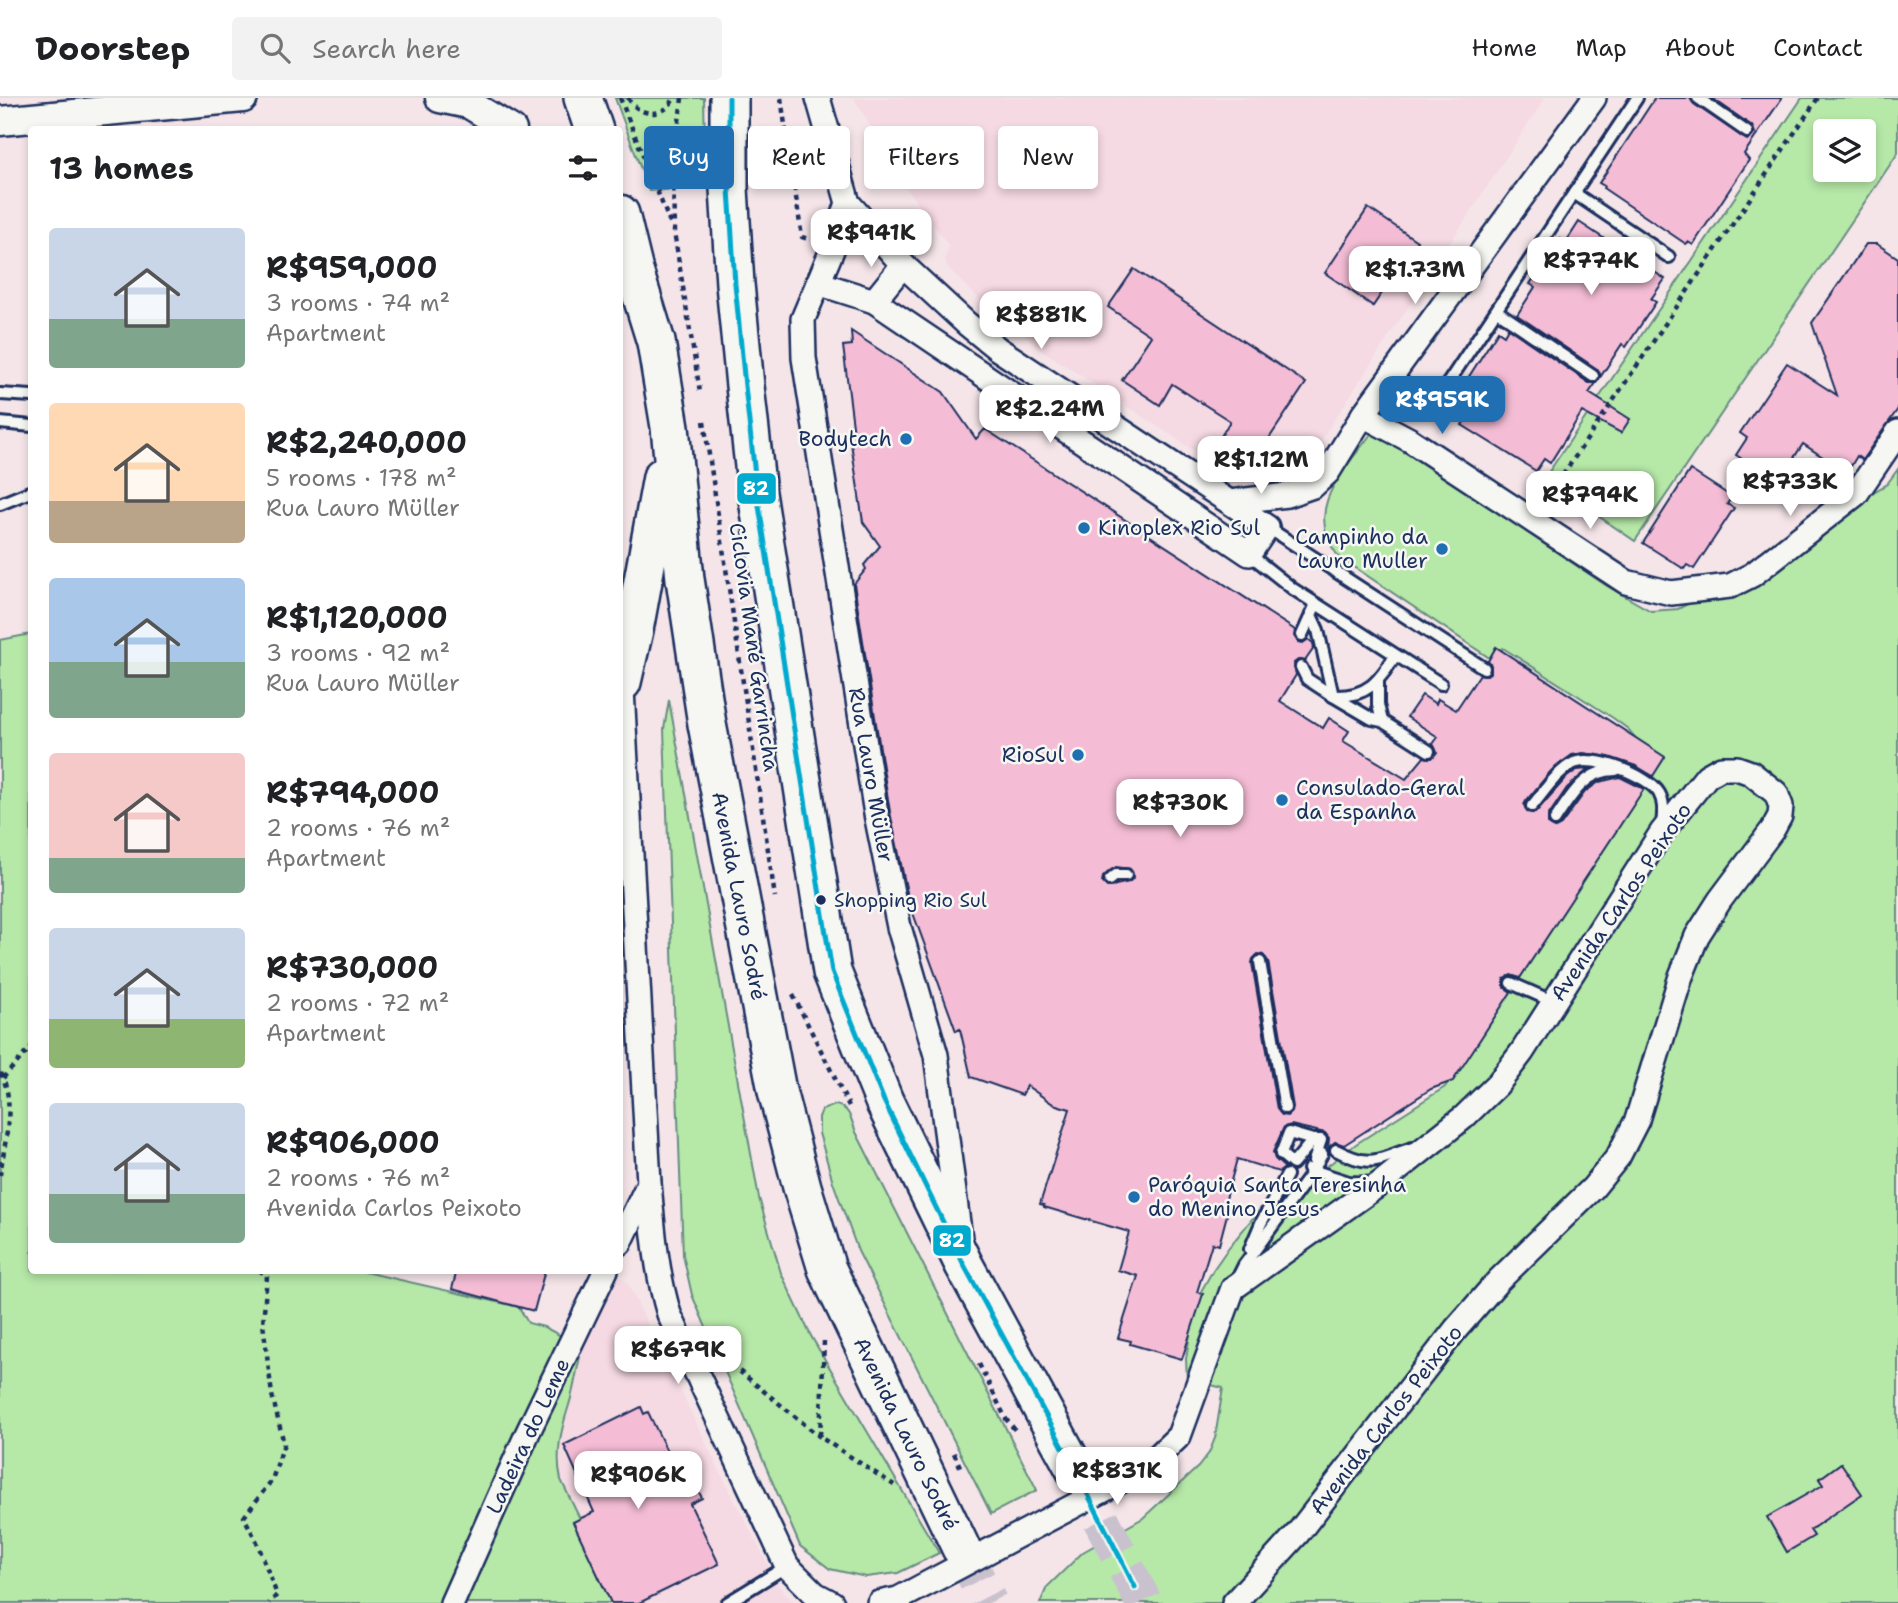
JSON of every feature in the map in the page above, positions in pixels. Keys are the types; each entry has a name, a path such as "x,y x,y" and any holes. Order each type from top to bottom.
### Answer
{"highway":[{"path":"583,98 593,126"},
{"path":"729,98 729,189 734,284 757,493 832,972 884,1101 964,1265 1076,1471"},
{"name":"Avenida Lauro Sodré","path":"623,234 627,261 656,342 670,427 685,579 707,724 758,998 783,1115 828,1269 944,1518 961,1548"},
{"path":"623,678 637,617 670,427"}],"street":[{"path":"0,121 243,98"},
{"path":"440,98 468,101 506,126"},
{"path":"818,98 848,202 903,265 998,349 1267,527 1249,554 874,301 818,283"},
{"path":"1230,502 1287,495 1313,486 1328,472 1363,415 1594,98"},
{"path":"468,101 488,126"},
{"name":"Rua Lauro Müller","path":"848,202 832,250 803,319 804,358 876,814 899,928 936,1055 964,1265"},
{"path":"874,301 903,265"},
{"path":"1015,395 1031,370"},
{"path":"1363,415 1410,440 1626,582 1671,593 1730,586 1752,575 1856,495 1898,432"},
{"path":"623,701 655,1254 669,1314 787,1566 815,1594 832,1603"},
{"name":"Avenida Carlos Peixoto","path":"1233,1288 1381,1183 1464,1117 1497,1085 1522,1052 1662,832 1707,776 1721,768 1737,768 1751,773 1776,793 1781,806 1780,816 1773,829 1697,936 1681,976 1637,1120 1618,1157 1593,1188 1497,1282 1456,1329 1298,1533 1234,1603"},
{"path":"623,1237 649,1183"},
{"name":"Ladeira do Leme","path":"452,1603 527,1432 604,1274"},
{"path":"879,1603 898,1599 1119,1482 1157,1457 1179,1436 1233,1288"}],"lane":[{"path":"1395,372 1420,401 1431,405 1440,396 1637,98"},
{"path":"1698,98 1747,132"},
{"path":"1574,193 1669,257"},
{"path":"1497,311 1593,376"},
{"path":"0,394 28,396"},
{"path":"0,423 28,426"},
{"path":"0,504 28,493"},
{"path":"1267,527 1484,668"},
{"path":"1249,554 1293,589 1440,684"},
{"path":"1301,635 1316,604"},
{"path":"1311,615 1318,629 1333,696"},
{"path":"1333,696 1356,693 1378,681 1395,656"},
{"path":"1301,667 1307,679 1429,751"},
{"path":"1378,681 1378,705 1382,721"},
{"path":"1532,806 1559,775 1574,763 1597,760 1646,781 1659,794 1663,808 1662,832"},
{"path":"1555,820 1586,779 1604,770 1623,770"},
{"path":"1110,880 1116,874 1126,875"},
{"path":"1260,962 1285,1108"},
{"path":"1511,983 1554,1002"},
{"path":"1289,1133 1321,1139 1293,1164 1281,1155 1289,1133"},
{"path":"1244,1265 1315,1163 1321,1139"},
{"path":"1336,1150 1350,1158 1384,1161 1411,1148 1427,1147"},
{"path":"1296,1161 1315,1163 1349,1182 1381,1183"},
{"path":"1233,1288 1261,1223 1287,1175"},
{"path":"727,1603 787,1566"}],"path":[{"path":"620,98 674,232"},
{"path":"628,98 636,110 649,114 662,111 674,98"},
{"path":"682,98 673,168 674,232 700,397"},
{"path":"781,98 802,237 832,250"},
{"path":"1533,520 1818,98"},
{"name":"Ciclovia Mané Garrincha","path":"702,410 776,903"},
{"path":"788,985 792,1010"},
{"path":"0,1175 9,1109 2,1076 28,1050"},
{"path":"264,1274 267,1276 263,1323 272,1395 284,1444 271,1480 244,1517 257,1542 276,1595 269,1603"},
{"path":"820,1437 824,1339"},
{"path":"712,1349 820,1437 899,1489"},
{"path":"948,1442 964,1477"}],"shaded area":[{"path":"854,98 1545,98 1306,463 1276,481 1255,483 1228,473 1039,348 1025,335 1030,329 1012,311 996,316 947,267 945,258 949,246 907,189 984,189 984,126 870,126"},
{"path":"609,1276 622,1278 628,1284 733,1498 781,1589 794,1603 460,1603"}],"green space":[{"path":"615,98 704,98 705,126 644,126 644,177"},
{"path":"1802,98 1898,98 1898,153 1635,541 1544,479"},
{"path":"1374,430 1607,586 1651,611 1678,609 1707,594 1887,484 1898,469 1898,1603 1040,1603 1047,1587 1083,1552 1143,1518 1198,1467 1209,1453 1215,1438 1223,1388 1187,1379 1186,1359 1195,1302 1229,1247 1266,1202 1300,1187 1356,1144 1445,1087 1650,770 1651,756 1628,729 1613,718 1503,648 1494,661 1338,556 1328,538 1324,522 1326,505 1341,474"},
{"path":"28,635 28,1274 374,1274 519,1307 528,1323 544,1327 571,1341 580,1357 561,1433 559,1470 561,1480 621,1603 0,1603 0,640"},
{"path":"669,700 759,1198 781,1273 811,1336 939,1553 898,1573 866,1577 830,1569 800,1546 692,1295 683,1255 664,729"},
{"path":"835,1105 844,1108 849,1115 1037,1490 991,1514 858,1251 819,1133 822,1110"}],"building":[{"path":"1655,98 1690,98 1694,104 1747,140 1755,133 1752,126 1712,98 1782,98 1744,154 1749,160 1693,245 1688,242 1686,244 1599,183"},
{"path":"1368,208 1417,241 1373,306 1325,273"},
{"path":"1579,222 1665,279 1651,299 1656,302 1626,347 1622,344 1601,376 1597,369 1517,315 1535,287 1530,284 1560,239 1566,242"},
{"path":"1866,244 1877,244 1898,258 1898,409 1862,460 1857,456 1851,466 1845,463 1841,469 1803,444 1778,482 1736,455 1747,438 1740,433 1787,363 1837,395 1812,323"},
{"path":"1134,269 1306,383 1254,461 1219,440 1230,421 1172,384 1160,405 1122,380 1151,336 1108,307"},
{"path":"1508,328 1589,383 1596,383 1589,393 1630,419 1621,433 1582,412 1550,463 1544,459 1536,471 1462,425 1464,422 1451,414 1458,403 1454,400 1498,331 1504,335"},
{"name":"RioSul","path":"851,331 943,392 976,439 985,429 1295,630 1294,636 1298,642 1303,643 1308,639 1314,648 1305,661 1298,660 1294,663 1296,675 1280,701 1323,728 1329,718 1349,731 1343,741 1406,779 1424,757 1432,758 1437,752 1433,744 1438,737 1407,717 1422,695 1436,704 1438,699 1456,710 1480,674 1487,675 1491,672 1488,661 1496,647 1665,757 1653,776 1636,766 1609,757 1583,753 1572,755 1551,771 1526,801 1524,805 1527,812 1535,813 1567,777 1577,770 1589,769 1567,788 1548,816 1548,824 1555,828 1561,825 1585,792 1599,782 1620,777 1644,789 1520,978 1511,975 1504,979 1504,987 1511,992 1453,1081 1431,1089 1344,1145 1335,1142 1328,1149 1329,1138 1325,1133 1291,1125 1284,1127 1273,1152 1275,1159 1285,1168 1279,1172 1237,1159 1224,1206 1229,1207 1219,1245 1212,1243 1197,1292 1203,1294 1182,1359 1118,1338 1138,1276 1118,1270 1129,1232 1040,1204 1070,1109 1053,1104 1027,1086 1022,1095 971,1077 960,1029 956,1031 909,902 890,812 854,584 866,569 864,565 880,546 863,522 851,443 855,442 843,346 852,345","holes":["1116,867 1130,869 1133,878 1129,882 1107,887 1102,882 1103,877","1258,954 1268,961 1293,1107 1287,1116 1277,1109 1252,963"]},
{"path":"1690,470 1732,497 1727,504 1734,508 1694,569 1687,565 1684,569 1643,543"},
{"path":"456,1274 544,1274 534,1311 452,1289"},
{"path":"641,1407 644,1414 648,1412 676,1470 686,1465 702,1498 690,1504 719,1564 639,1603 611,1603 573,1522 594,1512 564,1445"},
{"path":"1841,1463 1862,1494 1810,1530 1814,1536 1787,1552 1767,1517 1823,1485 1819,1479"}],"tunnel":[{"path":"1076,1471 1144,1603"},
{"path":"961,1548 989,1603"}],"transit line":[{"name":"82","path":"729,98 729,189 735,284 757,493 832,972 884,1101 964,1265 1076,1471 1135,1587"}],"place":[{"name":"Bodytech","path":"906,439"},
{"name":"Kinoplex Rio Sul","path":"1084,528"},
{"name":"Campinho da Lauro Muller","path":"1442,549"},
{"name":"RioSul","path":"1078,755"},
{"name":"Consulado-Geral da Espanha","path":"1282,800"},
{"name":"Shopping Rio Sul","path":"821,900"},
{"name":"Paróquia Santa Teresinha do Menino Jesus","path":"1134,1197"}]}
